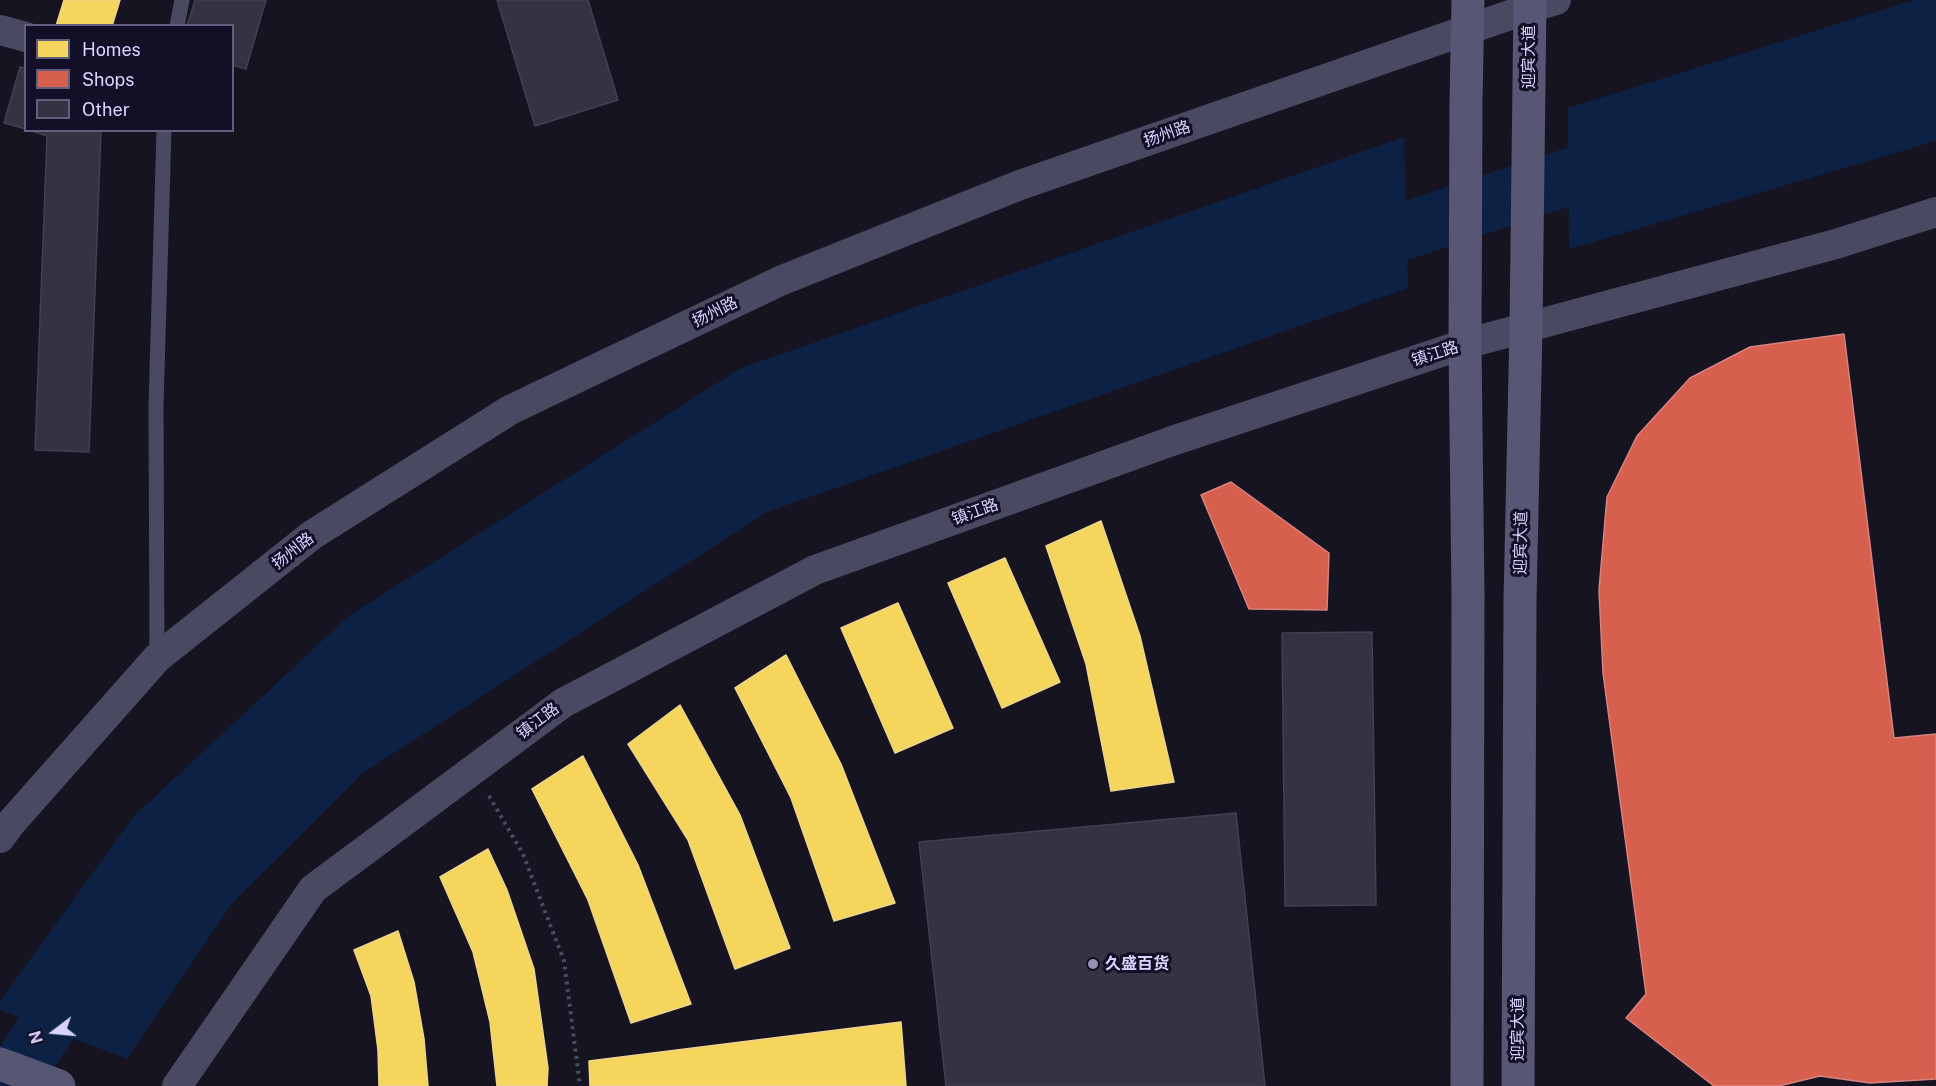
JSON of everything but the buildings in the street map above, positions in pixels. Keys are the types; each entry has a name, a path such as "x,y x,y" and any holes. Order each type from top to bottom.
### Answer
{"main road":[{"name":"迎宾大道","path":"1518,1086 1520,602 1529,95 1538,2"},
{"path":"1467,1086 1468,595 1465,344 1468,15"},
{"path":"0,1064 59,1086"}],"street":[{"name":"扬州路","path":"0,838 10,823 156,658 312,535 510,410 780,281 1020,185 1468,15 1538,2"},
{"path":"0,30 24,36"},
{"name":"镇江路","path":"177,1086 313,889 563,703 815,570 1172,441 1465,344 1836,244 1936,212"}],"lane":[{"path":"177,24 182,0"},
{"path":"156,658 156,406 164,132"}],"path":[{"path":"474,769 523,854 564,961 580,1086"}],"water":[{"path":"1914,0 1936,0 1936,141 1569,249 1568,108"},
{"path":"1404,137 1408,288 767,512 363,773 233,902 127,1059 0,1010 0,1001 134,816 350,615 741,368"}],"waterway":[{"path":"1331,255 1642,153"},
{"path":"8,1086 90,961"}],"place":[{"name":"久盛百货","path":"1093,964"}]}
